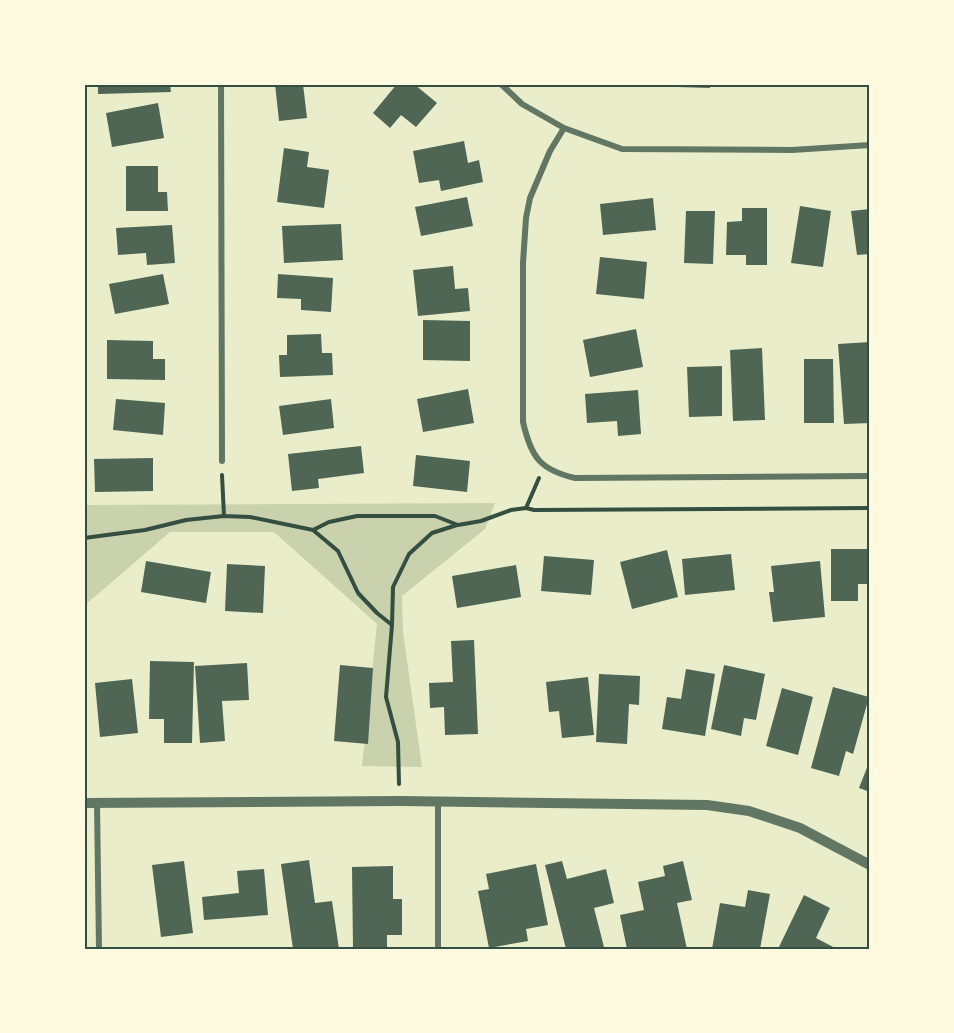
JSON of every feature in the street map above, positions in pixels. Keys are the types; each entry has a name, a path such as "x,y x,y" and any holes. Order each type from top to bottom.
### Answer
{"street":[{"path":"221,84 222,461"},
{"path":"501,84 522,104 564,128 622,148 792,150 870,145"},
{"path":"564,128 550,152 530,198 526,218 523,263 523,422 528,445 536,458 544,467 575,478 870,476"},
{"path":"84,803 400,801 707,805 730,807 801,828 870,865"},
{"path":"438,802 438,949"},
{"path":"97,803 99,949"}],"path":[{"path":"222,461 224,516"},
{"path":"526,508 544,467"},
{"path":"400,801 398,742 386,697 393,625 393,587 409,554 432,533 511,510 526,508 534,510 870,508"},
{"path":"84,538 145,530 186,520 224,516 250,517 313,530 338,550 358,593 377,614 393,625"},
{"path":"313,530 329,522 357,516 435,516 458,525"}],"green space":[{"path":"495,503 485,529 402,596 403,632 422,767 362,766 377,624 274,532 170,532 84,606 84,505"}],"building":[{"path":"98,84 170,84 171,92 98,94"},
{"path":"275,84 303,84 307,118 279,121"},
{"path":"397,84 414,84 437,103 416,127 401,115 390,128 373,113"},
{"path":"677,84 710,84 710,88 677,87"},
{"path":"158,103 164,138 112,147 106,113"},
{"path":"464,141 468,163 479,160 483,182 441,191 439,180 419,183 413,151"},
{"path":"284,148 309,152 307,167 329,170 324,208 277,202"},
{"path":"126,166 158,166 158,192 167,192 168,211 126,211"},
{"path":"467,197 473,226 421,236 415,207"},
{"path":"653,198 656,230 603,235 600,204"},
{"path":"800,206 831,211 823,267 791,263"},
{"path":"742,208 767,208 767,265 746,265 746,255 726,255 727,222 742,221"},
{"path":"870,209 870,254 857,255 851,211"},
{"path":"686,211 715,211 713,264 684,263"},
{"path":"341,224 343,260 284,263 282,226"},
{"path":"172,225 175,263 147,265 146,253 118,255 116,228"},
{"path":"600,257 647,262 644,299 596,294"},
{"path":"453,266 455,289 468,288 470,311 418,316 413,270"},
{"path":"163,274 169,304 115,314 109,284"},
{"path":"278,274 333,278 331,312 301,310 301,299 277,298"},
{"path":"423,320 470,321 470,361 423,360"},
{"path":"636,329 643,367 590,377 583,340"},
{"path":"321,334 322,353 332,353 333,375 280,377 279,355 287,355 287,335"},
{"path":"107,340 153,341 153,359 165,359 165,380 107,379"},
{"path":"870,342 870,423 844,424 838,344"},
{"path":"762,348 765,420 733,421 730,350"},
{"path":"804,359 833,359 834,423 804,423"},
{"path":"722,366 722,416 689,417 687,367"},
{"path":"468,389 474,423 423,432 417,399"},
{"path":"638,390 641,434 618,436 617,421 587,423 585,394"},
{"path":"116,399 165,403 163,435 113,430"},
{"path":"331,399 334,428 283,435 279,406"},
{"path":"361,446 364,473 318,479 319,488 292,491 288,454"},
{"path":"416,455 470,461 467,492 413,486"},
{"path":"153,458 153,491 95,492 94,459"},
{"path":"831,549 870,549 870,584 858,584 858,601 831,601"},
{"path":"667,550 678,597 632,609 620,562"},
{"path":"731,554 735,590 685,595 682,559"},
{"path":"544,556 594,560 591,595 541,591"},
{"path":"146,561 211,572 206,603 141,592"},
{"path":"820,561 825,617 773,622 769,592 774,592 771,566"},
{"path":"227,564 265,566 263,613 225,611"},
{"path":"516,565 521,597 457,608 452,576"},
{"path":"474,640 478,734 445,735 444,707 430,708 429,683 453,682 451,641"},
{"path":"150,661 194,662 192,743 164,743 164,719 149,719"},
{"path":"247,663 249,700 222,701 225,741 200,743 195,666"},
{"path":"340,665 373,668 368,744 334,741"},
{"path":"724,665 765,674 756,720 744,718 741,736 711,729"},
{"path":"686,669 715,674 705,736 662,729 667,697 681,699"},
{"path":"599,674 640,676 639,705 629,704 627,744 596,742"},
{"path":"588,677 594,735 562,738 559,711 549,712 546,682"},
{"path":"132,679 138,733 100,737 95,683"},
{"path":"833,687 869,697 853,754 846,751 839,776 811,768"},
{"path":"782,688 813,697 798,755 766,746"},
{"path":"870,760 870,792 859,788"},
{"path":"309,860 315,903 332,901 339,949 293,949 281,864"},
{"path":"184,861 193,933 161,937 152,865"},
{"path":"562,861 567,879 606,869 614,903 594,908 604,947 566,949 545,865"},
{"path":"683,861 692,900 677,903 687,949 627,949 620,915 644,910 638,882 665,876 663,866"},
{"path":"536,864 548,925 526,929 528,941 489,948 478,891 489,889 486,874"},
{"path":"393,866 393,899 402,899 402,935 387,935 387,949 353,949 352,867"},
{"path":"264,869 268,915 204,920 202,897 239,893 237,871"},
{"path":"748,890 770,894 760,949 712,949 720,903 745,907"},
{"path":"804,895 830,908 816,938 837,949 778,949"}]}
